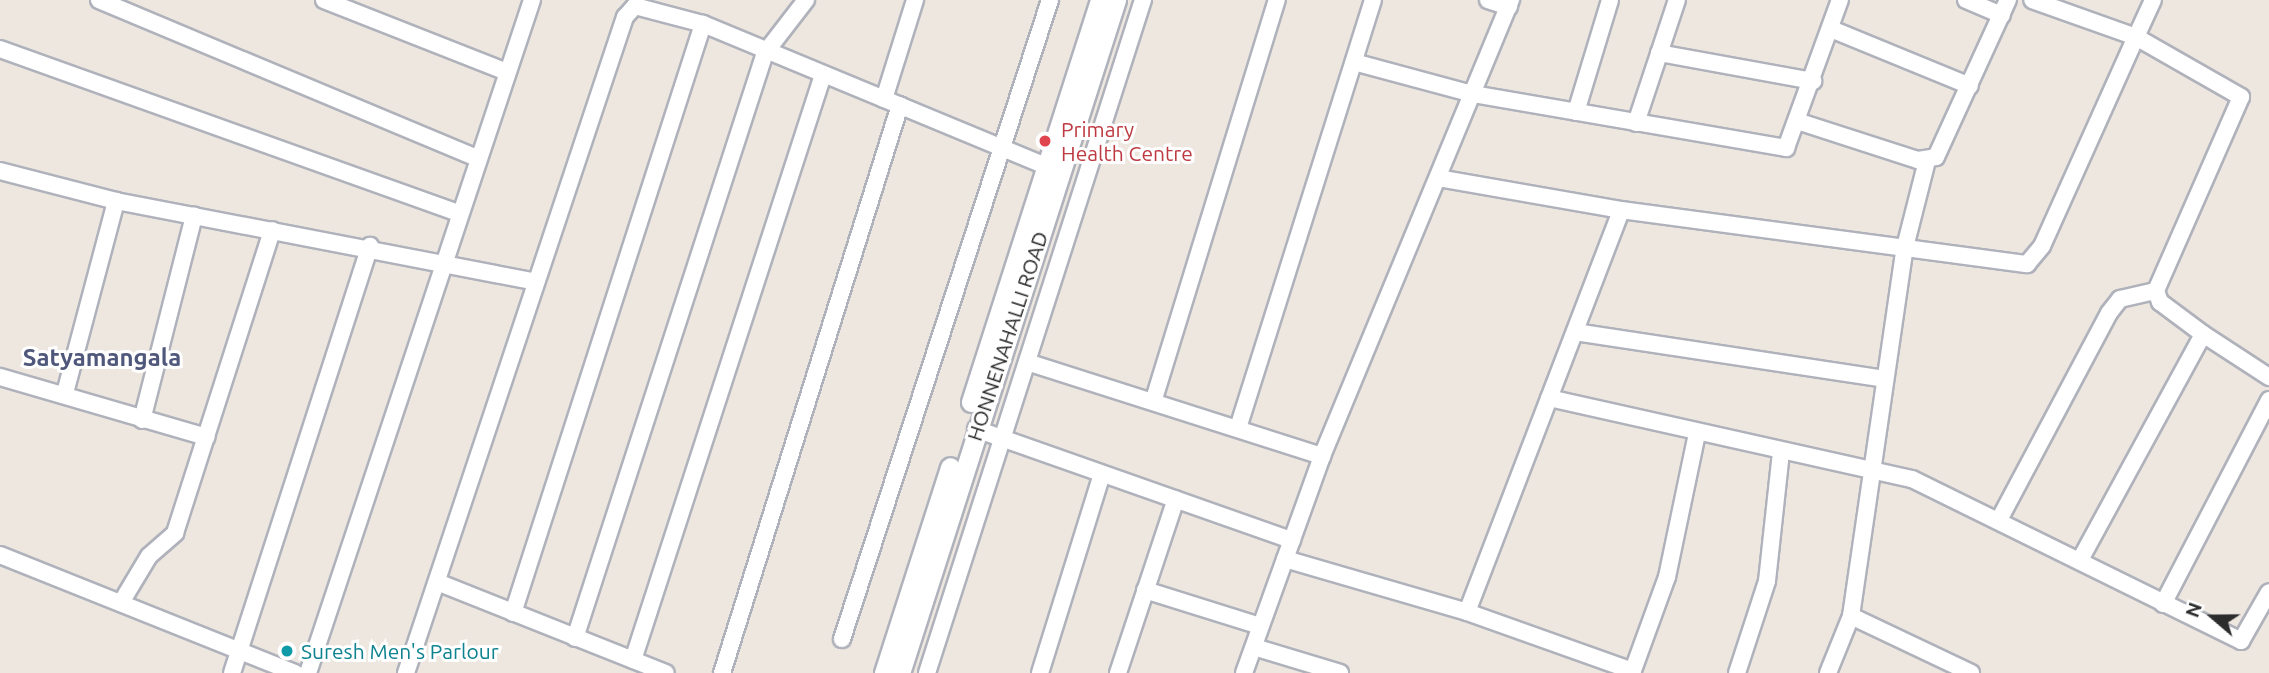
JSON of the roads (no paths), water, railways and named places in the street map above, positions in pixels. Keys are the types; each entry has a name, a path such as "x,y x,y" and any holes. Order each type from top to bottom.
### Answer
{"street":[{"path":"99,0 477,158"},
{"path":"324,0 507,72"},
{"path":"308,673 441,261 532,0"},
{"path":"575,638 765,53 806,0"},
{"path":"884,99 915,0"},
{"path":"842,639 1051,0"},
{"name":"HONNENAHALLI ROAD","path":"900,673 1053,170 1100,0"},
{"name":"HONNENAHALLI ROAD","path":"884,673 1053,170 1116,0"},
{"path":"927,673 1143,0"},
{"path":"1154,400 1277,0"},
{"path":"1238,428 1373,0"},
{"path":"1244,673 1322,456 1510,3 1488,0"},
{"path":"1576,112 1610,0"},
{"path":"1636,123 1677,0"},
{"path":"1354,62 1473,94 1786,148 1800,122 1840,0"},
{"path":"1828,673 1851,616 1903,251 1927,161 1943,146 2005,7 1966,0"},
{"path":"2032,0 2136,37 2241,97 2156,291"},
{"path":"1438,178 1621,210 1903,251 2027,264 2042,246 2153,0"},
{"path":"406,673 628,3 703,23 765,53 884,99 1053,170"},
{"path":"513,613 703,23"},
{"path":"1831,29 1970,86"},
{"path":"0,49 458,213"},
{"path":"1659,53 1813,81"},
{"path":"633,660 823,75"},
{"path":"722,673 900,106"},
{"path":"1800,122 1927,161"},
{"path":"0,171 116,201 370,246 536,282"},
{"path":"65,393 116,201"},
{"path":"1467,612 1621,210"},
{"path":"142,420 194,216"},
{"path":"122,601 149,556 175,533 272,230"},
{"path":"232,673 370,246"},
{"path":"2156,291 2203,334 2269,377"},
{"path":"2000,518 2109,313 2120,299 2156,291"},
{"path":"1575,332 1884,379"},
{"path":"2080,560 2203,334"},
{"path":"1027,362 1154,400 1322,456"},
{"path":"0,377 65,393 142,420 206,436"},
{"path":"1549,398 1870,473 1912,479 2000,518 2162,604 2241,641 2269,592"},
{"path":"2162,604 2269,400"},
{"path":"976,429 1292,540"},
{"path":"1285,559 1467,612 1633,672 1664,588 1697,433"},
{"path":"1737,673 1767,581 1781,453"},
{"path":"1040,673 1102,474"},
{"path":"1118,673 1176,499"},
{"path":"0,555 122,601 295,673"},
{"path":"437,583 666,673"},
{"path":"1145,590 1260,626"},
{"path":"1851,616 1970,673"},
{"path":"1254,646 1340,673"}],"place":[{"name":"Primary Health Centre","path":"1045,141"},
{"name":"Suresh Men's Parlour","path":"287,651"}],"district":[{"name":"Satyamangala","path":"102,358"}]}
